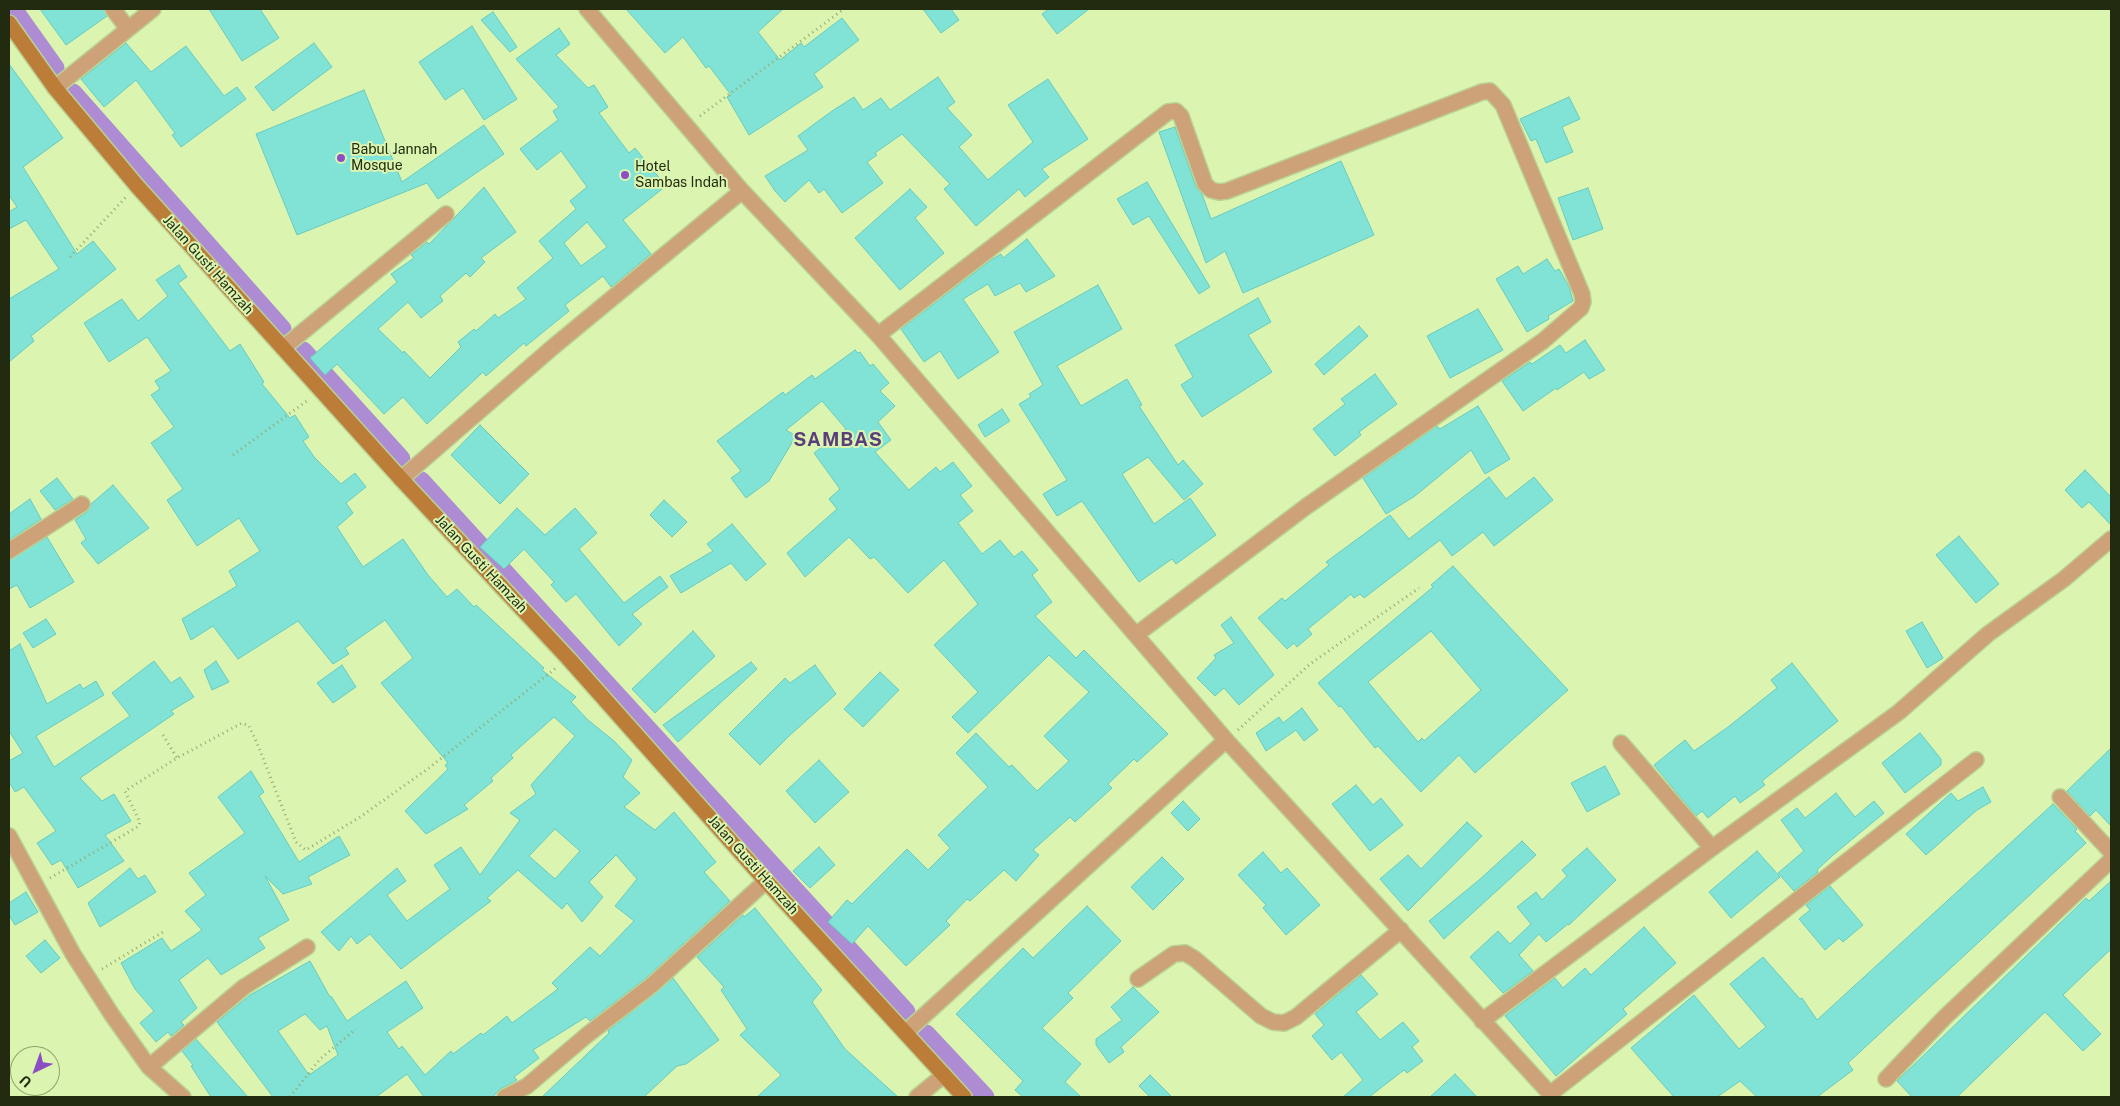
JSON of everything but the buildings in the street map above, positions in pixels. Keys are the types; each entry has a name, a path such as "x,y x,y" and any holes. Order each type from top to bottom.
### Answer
{"street":[{"path":"113,9 128,29"},
{"path":"55,88 153,9"},
{"path":"587,9 742,191 878,335 1137,634 1226,740 1552,1096 1976,760"},
{"name":"Jalan Gusti Hamzah","path":"9,23 55,88 137,186 402,479 568,658 766,881 964,1097"},
{"path":"878,335 1168,112 1176,111 1181,116 1205,184 1211,190 1219,192 1227,191 1482,92 1490,91 1503,105 1582,294 1581,308 1543,341 1308,506 1137,634"},
{"path":"402,479 553,347 742,191"},
{"path":"283,348 446,214"},
{"path":"9,551 82,504"},
{"path":"1482,1021 1712,848 1899,712 1988,634 2064,579 2111,539"},
{"path":"906,1032 1226,740"},
{"path":"1621,743 1712,848"},
{"path":"2060,797 2111,852"},
{"path":"9,836 88,978 149,1067 183,1097"},
{"path":"1886,1079 1945,1017 2111,860"},
{"path":"505,1097 527,1086 587,1035 652,985 766,881"},
{"path":"1138,979 1174,954 1185,953 1195,959 1261,1016 1273,1022 1284,1023 1296,1017 1401,930"},
{"path":"149,1067 244,987 307,947"},
{"path":"917,1097 944,1075"}],"path":[{"path":"687,125 844,9"},
{"path":"70,257 137,186"},
{"path":"233,455 321,390"},
{"path":"1226,740 1310,664 1419,588"},
{"path":"37,886 139,826 140,822 125,791 177,758 229,730 246,724 257,743 296,842 306,850 360,817 428,768 568,658"},
{"path":"163,736 177,758"},
{"path":"88,978 163,932"},
{"path":"290,1097 306,1074 320,1059 356,1030"}],"waterway":[{"path":"13,9 55,68"},
{"path":"73,93 282,329"},
{"path":"303,351 401,459"},
{"path":"421,481 906,1012"},
{"path":"926,1034 985,1097"}],"place":[{"name":"Babul Jannah Mosque","path":"341,158"},
{"name":"Hotel Sambas Indah","path":"625,175"}],"district":[{"name":"SAMBAS","path":"838,440"}]}
